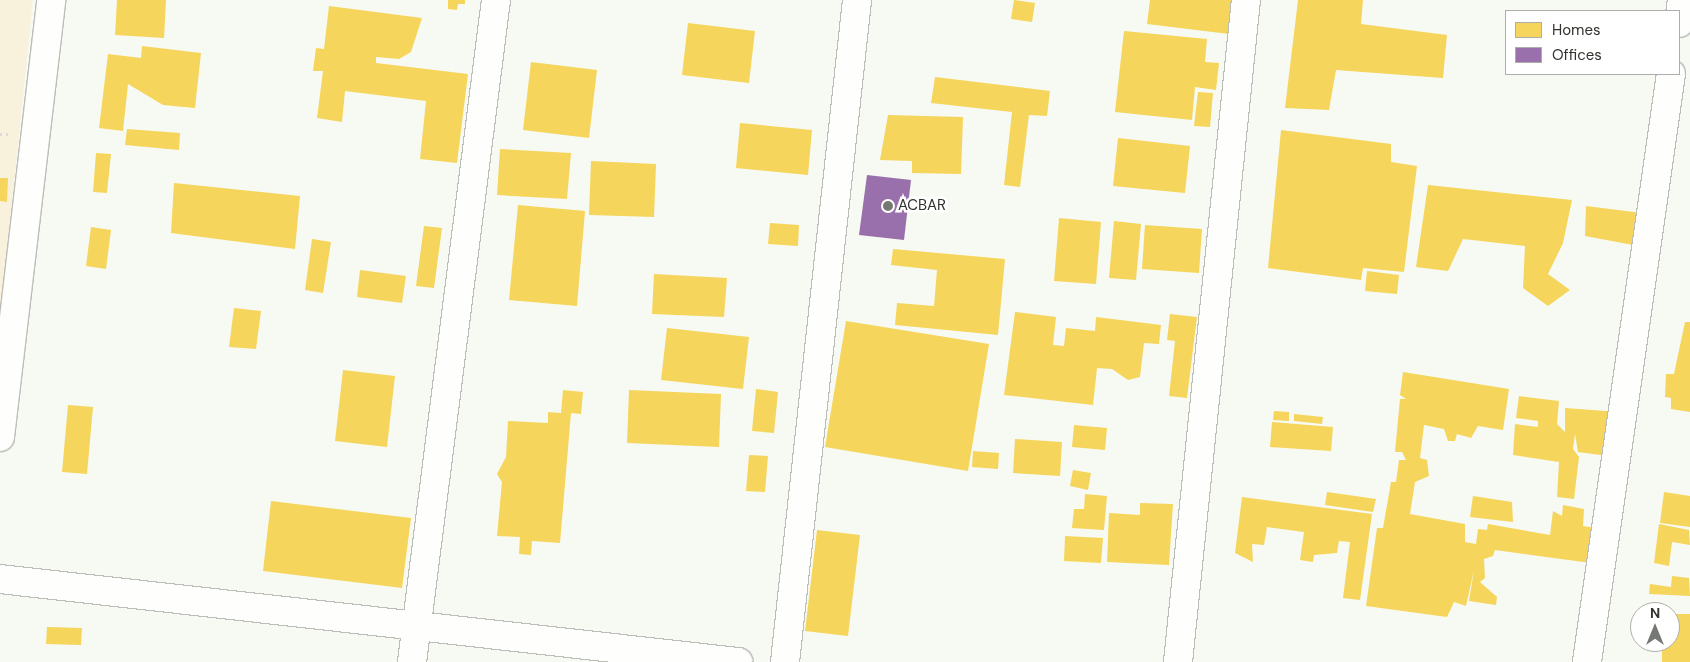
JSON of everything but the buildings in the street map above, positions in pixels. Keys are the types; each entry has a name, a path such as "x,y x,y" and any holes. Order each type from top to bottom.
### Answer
{"street":[{"path":"0,438 51,0"},
{"path":"412,662 496,0"},
{"path":"785,662 857,0"},
{"path":"1178,662 1246,0"},
{"path":"1680,15 1682,0"},
{"path":"1587,662 1671,75"},
{"path":"0,579 738,662"}],"shaded area":[{"path":"0,0 33,0 0,317"}],"place":[{"name":"ACBAR","path":"888,206"}]}
